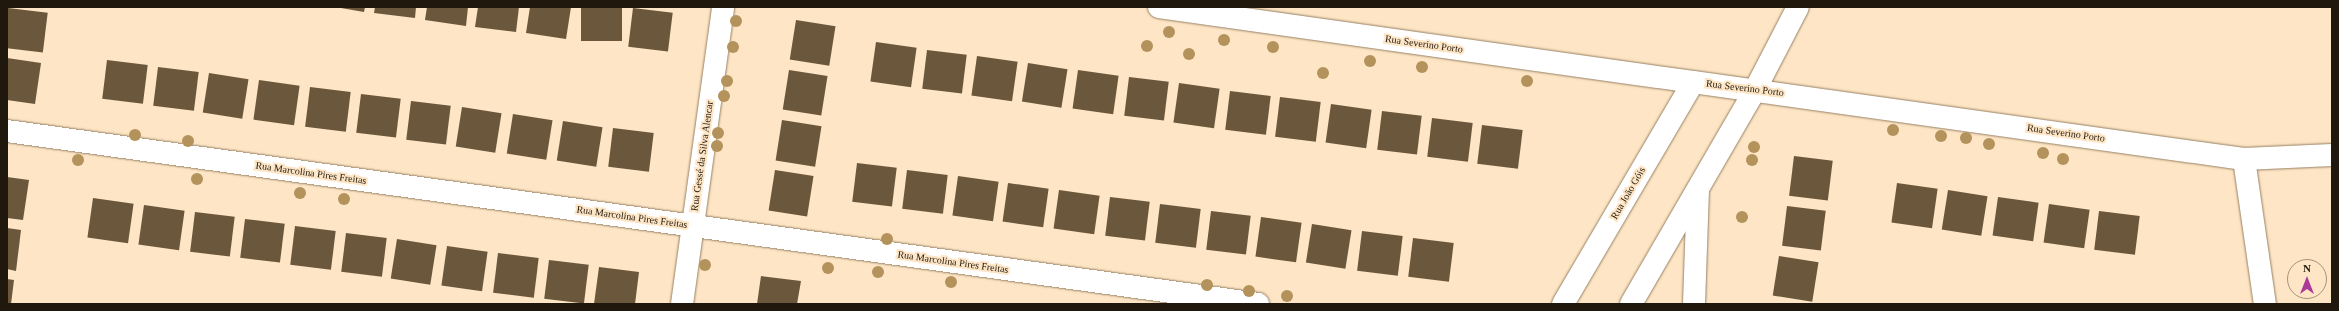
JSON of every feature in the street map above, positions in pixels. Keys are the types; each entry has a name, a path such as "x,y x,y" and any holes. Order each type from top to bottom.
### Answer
{"street":[{"name":"Rua Gessé da Silva Alencar","path":"682,304 723,7"},
{"name":"Rua Severino Porto","path":"1159,7 1693,82 1756,88 2244,158 2332,155"},
{"path":"1632,304 1756,88 1798,7"},
{"name":"Rua João Góis","path":"1563,304 1693,82"},
{"name":"Rua Marcolina Pires Freitas","path":"7,131 1258,304"},
{"path":"2244,158 2265,304"},
{"path":"1694,304 1698,189"}],"building":[{"path":"335,7 365,7 364,12"},
{"path":"375,7 416,7 415,18 374,13"},
{"path":"427,7 468,7 466,26 425,20"},
{"path":"478,7 519,7 516,32 475,27"},
{"path":"530,7 571,7 566,39 526,33"},
{"path":"581,7 622,7 622,41 581,41"},
{"path":"8,8 48,13 43,53 7,48"},
{"path":"633,8 673,13 668,52 628,47"},
{"path":"796,20 836,26 829,66 790,60"},
{"path":"876,42 917,48 911,87 870,82"},
{"path":"927,50 967,55 962,94 922,89"},
{"path":"977,56 1018,62 1012,101 971,96"},
{"path":"7,58 41,63 35,104 7,100"},
{"path":"107,60 148,65 143,104 102,99"},
{"path":"1028,63 1068,69 1061,108 1022,102"},
{"path":"158,67 199,72 194,111 153,106"},
{"path":"789,70 828,76 821,116 783,110"},
{"path":"1078,70 1119,76 1113,114 1073,109"},
{"path":"209,73 249,79 242,119 203,113"},
{"path":"1129,77 1169,82 1164,121 1124,116"},
{"path":"259,80 300,86 294,125 253,120"},
{"path":"1179,83 1220,89 1214,128 1173,123"},
{"path":"310,87 351,92 346,132 305,127"},
{"path":"1230,91 1271,96 1266,135 1225,130"},
{"path":"361,94 401,99 396,138 356,133"},
{"path":"1280,97 1321,102 1316,142 1275,137"},
{"path":"411,101 451,106 446,145 406,140"},
{"path":"1331,104 1372,110 1366,148 1326,143"},
{"path":"462,107 502,113 495,153 456,147"},
{"path":"1382,111 1422,116 1417,155 1377,150"},
{"path":"513,114 553,120 546,160 507,154"},
{"path":"1432,118 1473,123 1468,162 1427,157"},
{"path":"782,120 822,126 815,167 776,160"},
{"path":"563,121 603,127 596,167 557,161"},
{"path":"1482,125 1523,130 1518,169 1477,164"},
{"path":"613,128 654,133 649,172 608,167"},
{"path":"1794,156 1833,161 1828,200 1789,196"},
{"path":"857,163 897,168 892,207 852,202"},
{"path":"775,170 814,176 807,217 769,210"},
{"path":"907,170 948,175 943,214 902,209"},
{"path":"958,176 999,182 993,221 952,216"},
{"path":"7,177 29,180 23,220 7,218"},
{"path":"1008,183 1049,189 1043,227 1003,222"},
{"path":"1897,183 1938,189 1932,228 1891,223"},
{"path":"1059,190 1100,196 1094,234 1054,229"},
{"path":"1948,190 1988,196 1981,236 1942,230"},
{"path":"1110,197 1150,202 1145,241 1105,236"},
{"path":"1998,197 2039,203 2033,241 1993,236"},
{"path":"93,198 134,204 128,243 87,238"},
{"path":"1160,204 1201,209 1196,248 1155,243"},
{"path":"2049,204 2090,210 2084,248 2044,243"},
{"path":"144,205 185,211 179,250 138,245"},
{"path":"1787,206 1826,211 1821,250 1782,246"},
{"path":"1211,211 1251,216 1246,255 1206,250"},
{"path":"2099,211 2140,216 2135,255 2094,250"},
{"path":"195,212 235,217 230,257 190,252"},
{"path":"1261,217 1302,223 1296,262 1255,257"},
{"path":"245,219 285,224 280,263 240,258"},
{"path":"1312,224 1352,230 1345,269 1306,263"},
{"path":"295,226 336,231 331,270 290,265"},
{"path":"7,228 21,230 16,271 7,269"},
{"path":"1362,231 1403,236 1398,276 1357,271"},
{"path":"346,233 387,238 382,277 341,272"},
{"path":"1413,238 1454,243 1449,282 1408,277"},
{"path":"397,239 437,245 430,285 391,279"},
{"path":"447,246 488,252 482,291 441,286"},
{"path":"498,253 539,258 534,298 493,293"},
{"path":"1779,256 1819,262 1812,302 1773,296"},
{"path":"549,260 589,265 584,304 544,299"},
{"path":"599,267 639,272 635,304 594,304"},
{"path":"761,276 801,281 797,304 757,304"},
{"path":"7,279 14,280 11,304 7,304"}]}
